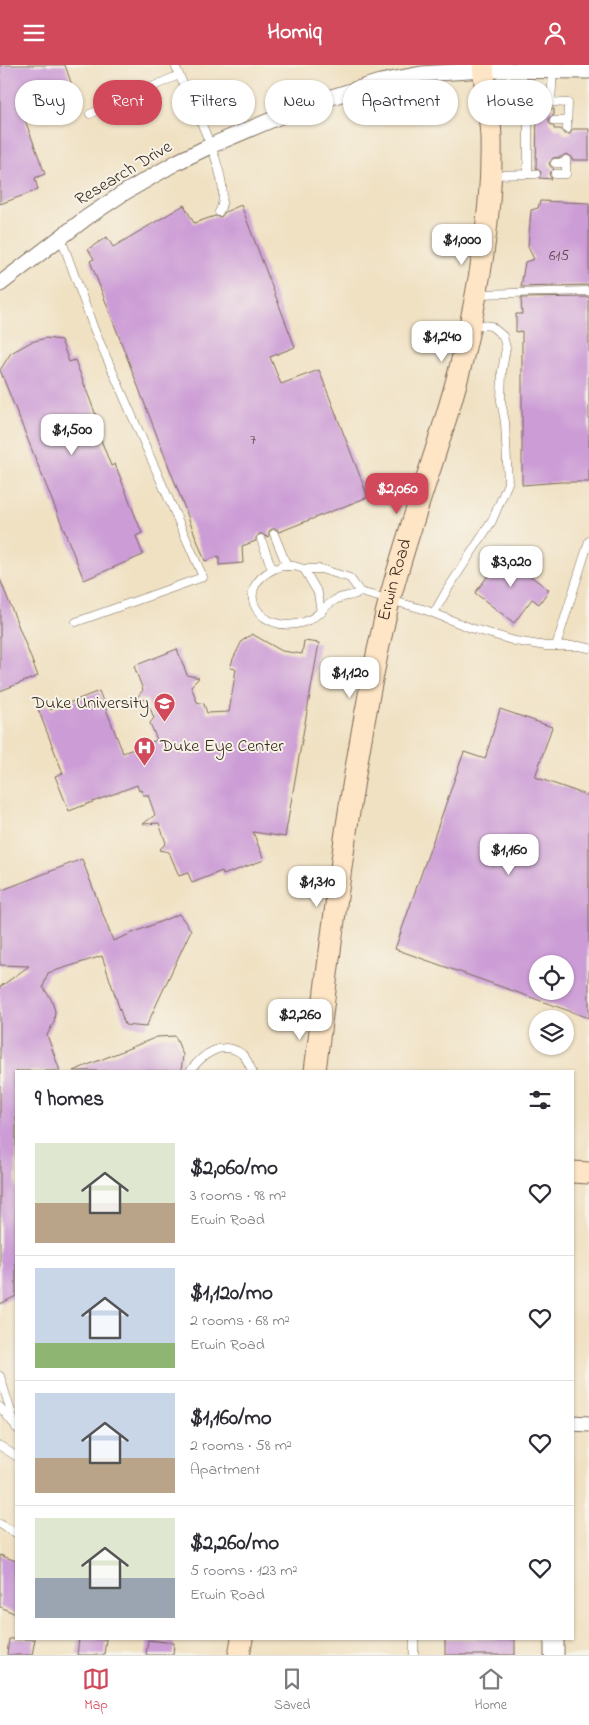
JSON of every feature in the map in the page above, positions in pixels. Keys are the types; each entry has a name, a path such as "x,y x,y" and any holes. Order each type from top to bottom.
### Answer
{"main road":[{"name":"Erwin Road","path":"483,67 485,80"},
{"name":"Erwin Road","path":"315,1070 349,806 373,671 398,570 440,440 463,356 476,294 484,245 490,175 490,125"},
{"path":"574,1172 589,1173"},
{"path":"240,1655 241,1640"}],"street":[{"name":"Research Drive","path":"0,284 86,217 122,194 177,162 210,146 309,104 380,82 421,74 483,67 589,71"},
{"path":"574,1423 589,1424"},
{"path":"554,1640 554,1655"}],"lane":[{"path":"175,65 222,179 223,205 219,212"},
{"path":"90,114 179,75"},
{"path":"552,102 568,103 567,125 554,121"},
{"path":"490,175 532,174 531,125"},
{"path":"555,163 566,161 566,174 555,174"},
{"path":"61,238 94,329 203,577 76,621"},
{"path":"476,294 589,291"},
{"path":"434,613 492,521 508,483 505,423 501,401 502,371 506,348 503,336 491,326 470,324"},
{"path":"274,534 287,566"},
{"path":"261,539 272,569"},
{"path":"556,646 589,541"},
{"path":"360,592 352,596 344,596 328,605 321,613 310,620 294,625 281,624 260,614 254,606 252,595 256,581 272,569 287,566 321,569 350,578 360,592 424,609 499,637 515,641 589,648"},
{"path":"304,569 318,593 321,613"},
{"path":"191,1070 209,1052 227,1048 242,1055 251,1070"},
{"path":"0,1376 15,1425"},
{"path":"0,1407 15,1427"},
{"path":"0,1447 15,1455"},
{"path":"0,1524 15,1532"},
{"path":"414,1640 414,1655"}],"building":[{"path":"0,65 65,65 70,80 15,80 15,125 27,125 45,174 35,178 38,190 0,204"},
{"path":"537,125 552,125 554,129 561,129 564,134 570,134 573,129 589,129 589,160 572,160 566,154 553,158 549,163 554,169 549,174 552,179 539,178 541,172 536,168"},
{"path":"540,201 589,203 589,285 521,287 525,262 534,259 528,247 531,210 538,208"},
{"path":"184,205 194,223 215,216 221,217 225,212 241,205 295,347 270,357 281,384 319,370 368,497 279,532 277,529 272,529 269,531 269,536 266,537 259,534 256,541 242,546 243,563 219,565 219,556 205,561 90,261 94,259 88,249 107,237 113,247"},
{"path":"589,297 589,482 522,485 522,331 516,332 516,314 522,314 521,298"},
{"path":"46,338 61,340 69,362 75,360 100,426 96,427 111,466 115,464 142,533 136,536 143,555 84,580 0,370 11,353 31,342"},
{"path":"508,549 521,559 516,565 549,590 539,604 532,599 514,623 475,593"},
{"path":"0,579 38,676 0,691"},
{"name":"Duke Eye Center","path":"252,634 282,651 302,654 304,641 319,643 285,837 253,832 264,860 223,875 222,871 192,883 188,873 179,876 169,852 159,850 166,843 159,823 143,824 155,815 148,795 143,795 137,785 69,811 55,776 63,773 38,709 49,705 51,710 99,691 123,753 157,740 150,723 154,718 147,700 136,699 143,690 134,666 177,649 187,675 199,678 191,686 197,702 204,704 207,713 229,712 236,669 230,668 242,641"},
{"path":"500,709 552,727 535,777 589,796 589,1018 574,1013 574,1010 567,1010 538,1000 574,1000 574,955 529,955 529,997 395,949 464,752 485,759"},
{"path":"82,859 113,941 179,914 191,930 146,1027 125,1025 102,956 48,973 43,987 51,999 55,1011 54,1022 47,1035 60,1070 15,1070 15,1296 0,1304 0,987 29,966 0,965 0,891"},
{"path":"175,1036 183,1055 181,1070 75,1070 157,1037"},
{"path":"0,1555 15,1561 15,1614 0,1607"},
{"path":"9,1639 35,1640 32,1655 7,1655"},
{"path":"79,1640 106,1640 104,1655 77,1655"},
{"path":"148,1640 174,1643 173,1655 146,1655"},
{"path":"445,1640 515,1640 515,1655 445,1655"}],"place":[{"name":"Duke University","path":"165,723"},
{"name":"Duke Eye Center","path":"144,766"}]}
